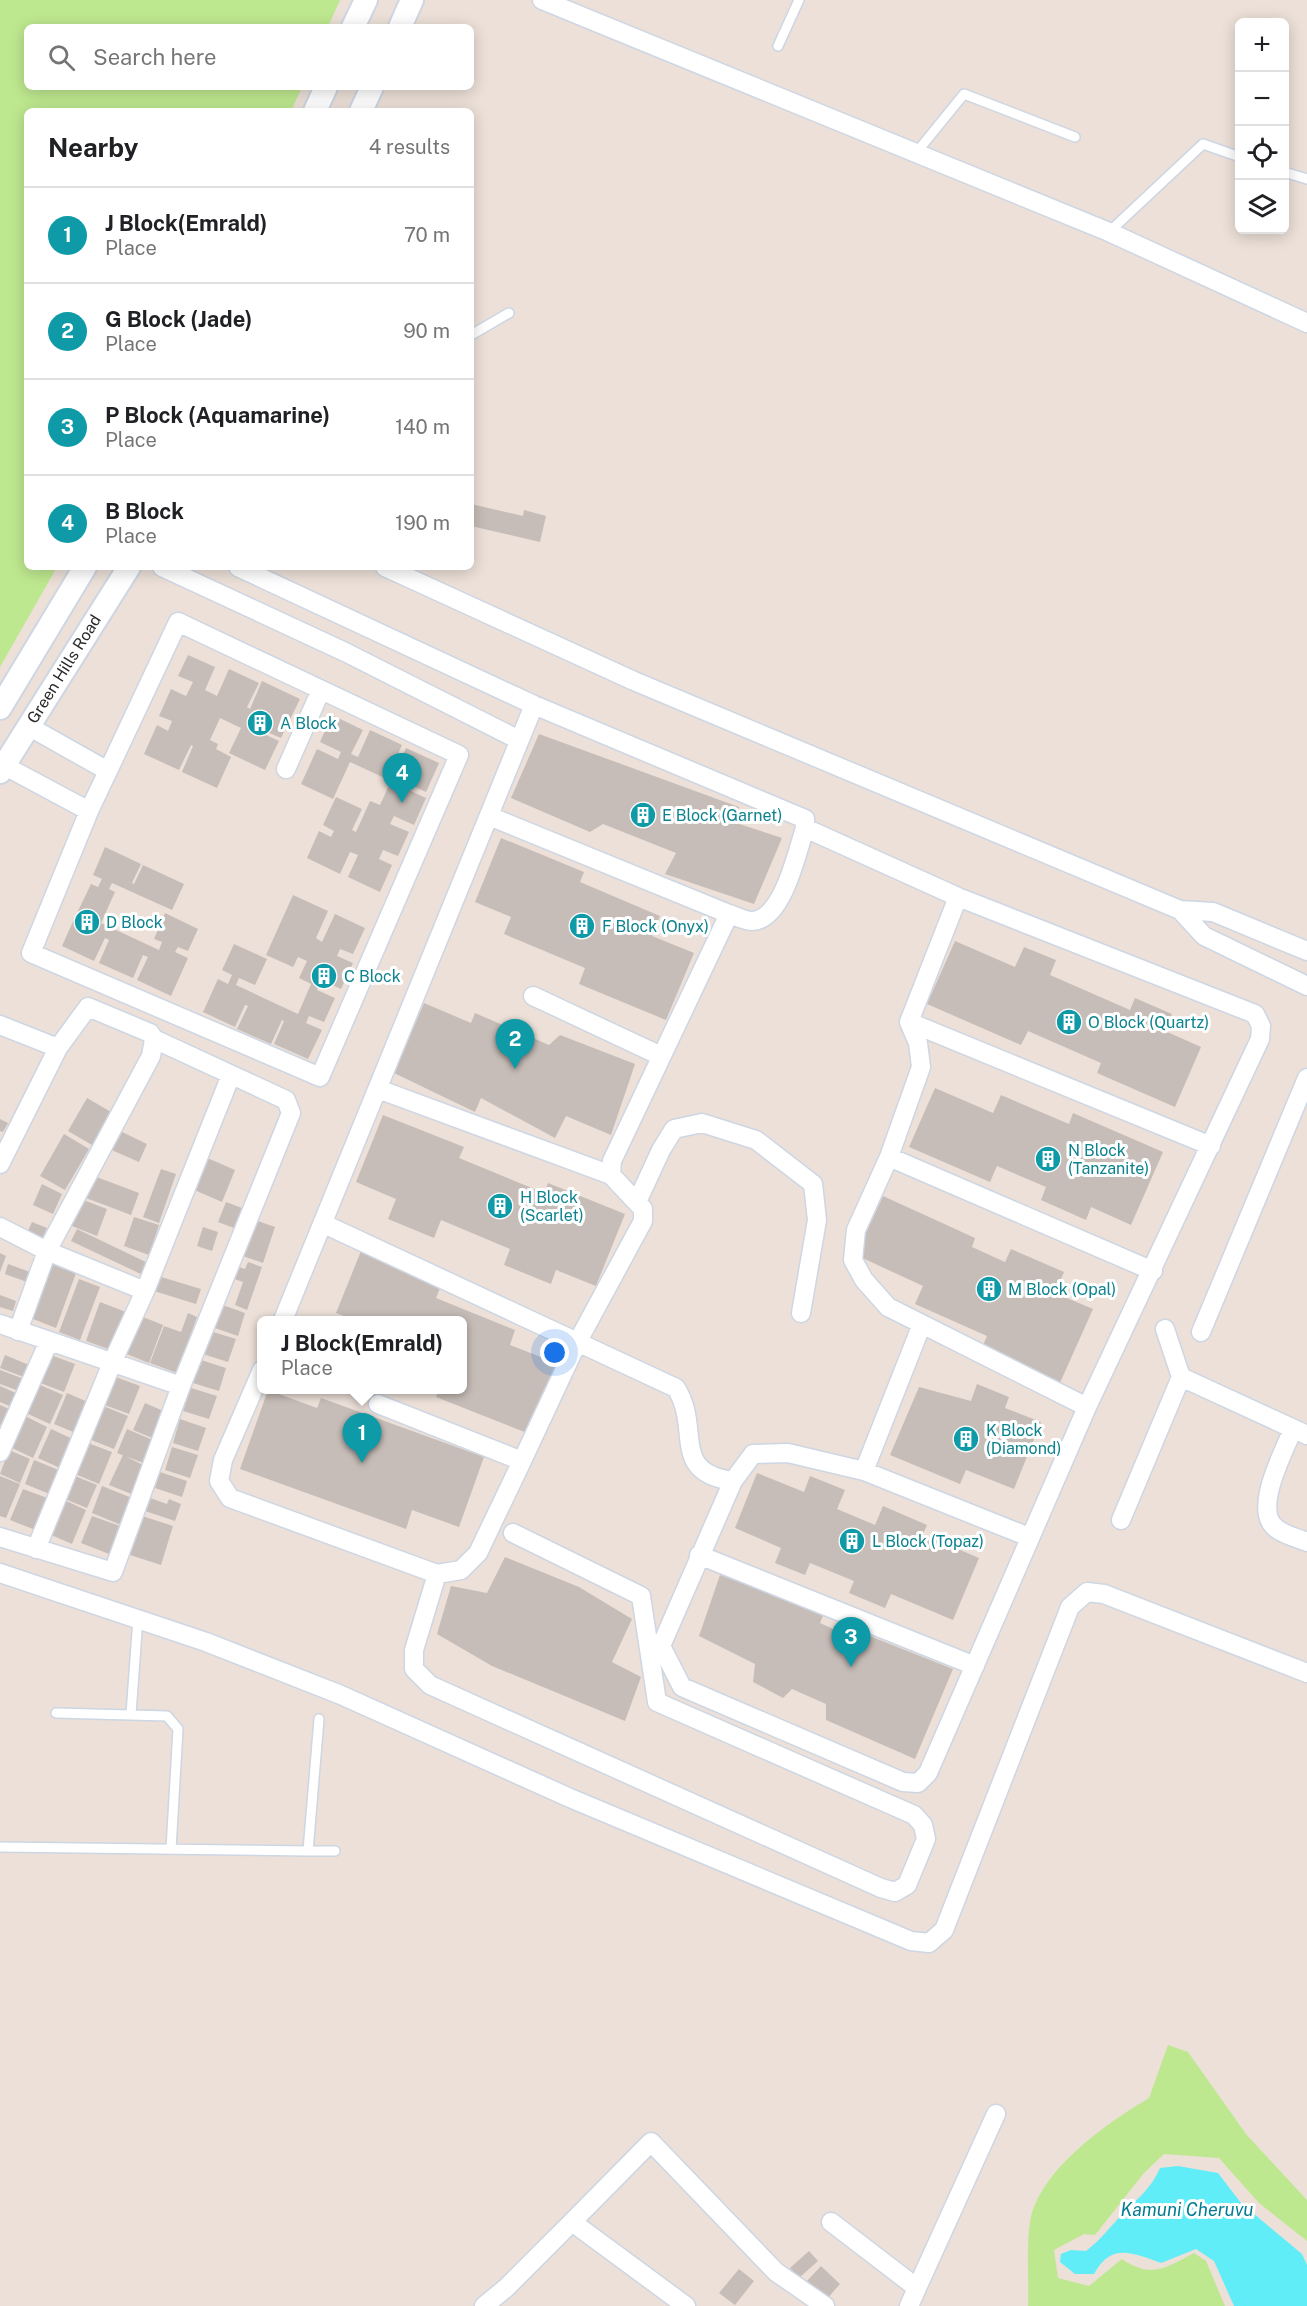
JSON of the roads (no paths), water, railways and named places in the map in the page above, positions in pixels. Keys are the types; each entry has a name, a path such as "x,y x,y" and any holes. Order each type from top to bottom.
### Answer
{"street":[{"path":"354,24 366,0"},
{"path":"401,24 412,0"},
{"path":"542,0 1109,232 1307,323"},
{"path":"316,108 325,90"},
{"path":"362,108 371,90"},
{"name":"Green Hills Road","path":"0,708 83,570"},
{"name":"Green Hills Road","path":"2,769 127,570"},
{"path":"168,570 345,652 519,740"},
{"path":"245,570 534,705 797,814 804,819 806,828 779,903 766,917 751,921 489,816"},
{"path":"392,570 634,681 1180,910 1213,912 1307,951"},
{"path":"178,622 459,755 320,1077 31,953 89,811 108,771 178,622"},
{"path":"345,652 358,622"},
{"path":"286,769 321,690"},
{"path":"284,1316 324,1224 534,705"},
{"path":"28,726 108,771"},
{"path":"2,769 89,811"},
{"path":"806,828 958,897 1256,1014 1261,1026 1260,1038 1153,1271 1087,1407 928,1773 918,1783 903,1782 682,1687 661,1646 733,1481 753,1454 788,1453 864,1471 1029,1537"},
{"path":"958,897 909,1022 918,1043 921,1067 889,1157 856,1230 853,1260 864,1280 888,1307 1087,1407"},
{"path":"1180,910 1204,936 1307,986"},
{"path":"611,1175 612,1161 729,914"},
{"path":"533,996 661,1056"},
{"path":"0,1164 58,1048 88,1007 150,1033 154,1039 286,1100 291,1113 181,1386 113,1572 0,1537"},
{"path":"909,1022 1211,1146"},
{"path":"0,1024 58,1048"},
{"path":"18,1331 47,1251 151,1056 154,1039"},
{"path":"36,1549 112,1363 145,1291 231,1075"},
{"path":"1201,1332 1307,1078"},
{"path":"257,1379 223,1460 219,1481 230,1498 437,1574 461,1570 478,1553 578,1341 643,1221 643,1209 611,1175 378,1089"},
{"path":"637,1203 660,1150 674,1129 702,1123 756,1140 813,1184 817,1220 801,1313"},
{"path":"889,1157 1153,1271"},
{"path":"324,1224 676,1388 688,1415 690,1452 698,1469 715,1479 733,1481"},
{"path":"0,1227 47,1251 145,1291"},
{"path":"0,1324 181,1386"},
{"path":"864,1471 922,1324"},
{"path":"1121,1520 1181,1377 1165,1329"},
{"path":"0,1452 49,1341"},
{"path":"1181,1377 1300,1432 1268,1494 1265,1513 1275,1528 1307,1542"},
{"path":"378,1404 522,1461"},
{"path":"437,1574 414,1650 414,1669 430,1685 881,1888 895,1892 907,1885 926,1839 923,1824 914,1815 657,1702 641,1596 513,1533"},
{"path":"699,1555 975,1666"},
{"path":"0,1573 206,1642 341,1695 733,1868 911,1941 929,1944 944,1930 1070,1606 1087,1592 1104,1593 1307,1673"},
{"path":"909,2306 996,2114"},
{"path":"484,2306 506,2288 651,2142 776,2272 825,2306"},
{"path":"572,2222 686,2306"},
{"path":"831,2222 917,2288"}],"lane":[{"path":"778,46 799,0"},
{"path":"916,153 964,94 1075,137"},
{"path":"1109,232 1203,144 1235,155"},
{"path":"1289,174 1307,179"},
{"path":"474,332 509,313"},
{"path":"131,1714 138,1618"},
{"path":"56,1713 167,1716 178,1729 171,1849"},
{"path":"308,1851 319,1719"},
{"path":"0,1847 335,1851"}],"water":[{"name":"Kamuni Cheruvu","path":"1178,2166 1218,2173 1241,2203 1302,2254 1307,2265 1307,2306 1234,2306 1214,2261 1196,2249 1161,2263 1132,2254 1115,2254 1108,2257 1094,2274 1075,2274 1060,2262 1061,2254 1071,2250 1086,2251 1094,2244 1146,2190 1160,2168"}],"place":[{"name":"A Block","path":"260,723"},
{"name":"B Block","path":"402,803"},
{"name":"E Block (Garnet)","path":"643,815"},
{"name":"D Block","path":"87,922"},
{"name":"F Block (Onyx)","path":"582,926"},
{"name":"C Block","path":"324,976"},
{"name":"O Block (Quartz)","path":"1069,1022"},
{"name":"G Block (Jade)","path":"515,1069"},
{"name":"N Block (Tanzanite)","path":"1048,1159"},
{"name":"H Block (Scarlet)","path":"500,1206"},
{"name":"M Block (Opal)","path":"989,1289"},
{"name":"K Block (Diamond)","path":"966,1439"},
{"name":"J Block(Emrald)","path":"362,1463"},
{"name":"L Block (Topaz)","path":"852,1541"},
{"name":"P Block (Aquamarine)","path":"851,1667"}]}
